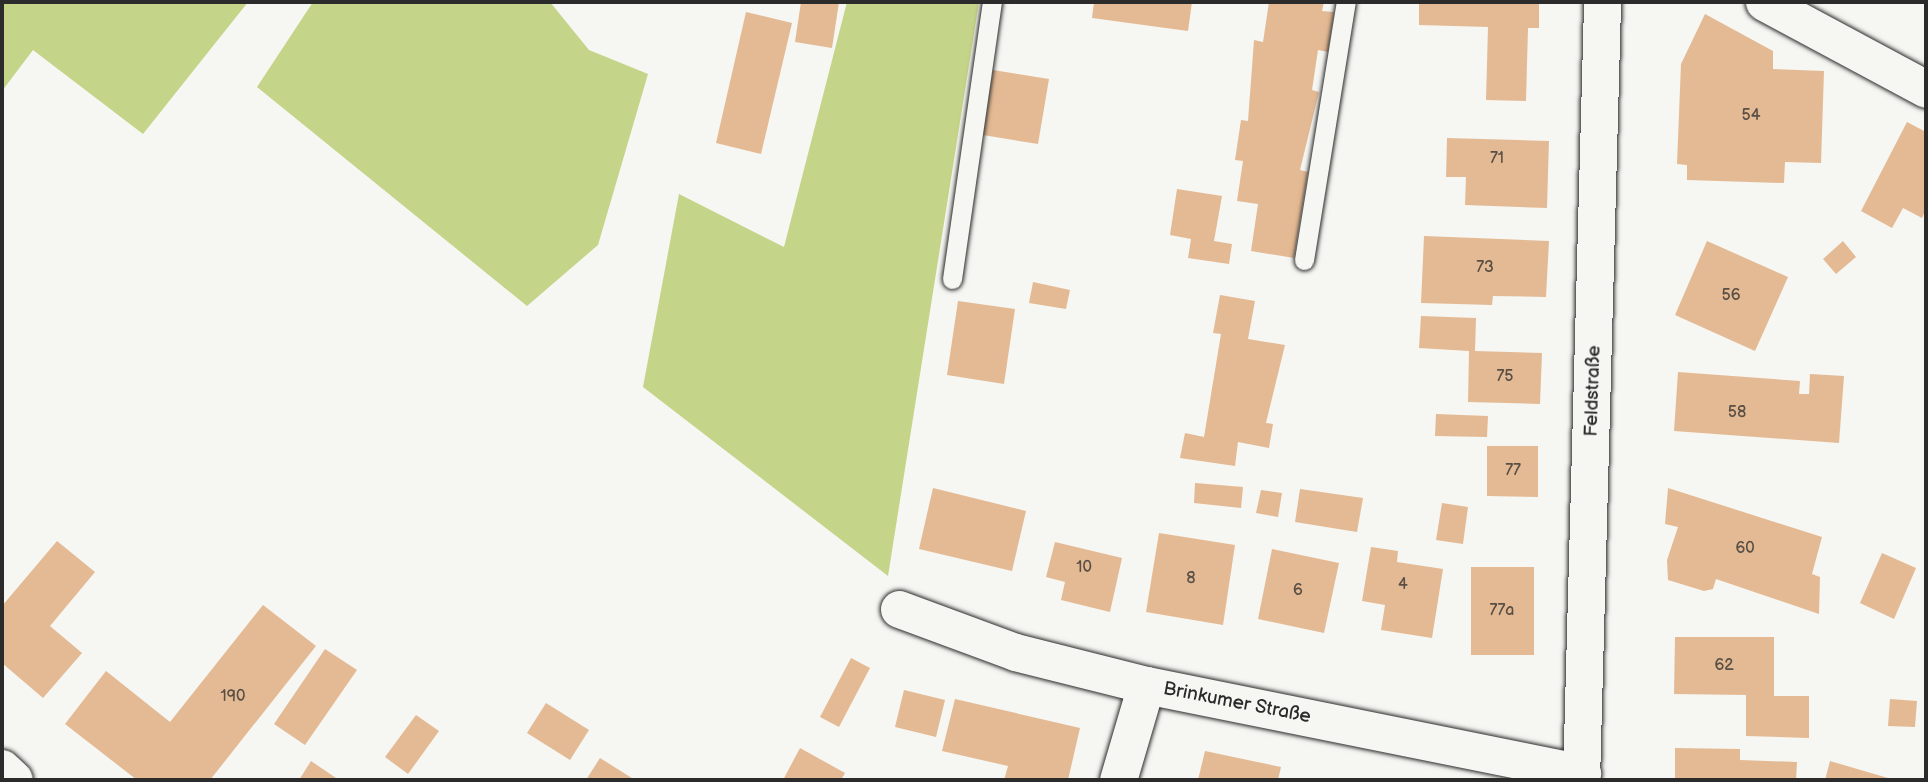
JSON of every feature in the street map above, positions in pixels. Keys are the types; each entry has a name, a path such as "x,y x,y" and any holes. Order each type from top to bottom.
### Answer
{"main road":[{"path":"2,769 15,780"}],"street":[{"name":"Feldstraße","path":"1581,777 1602,2"},
{"path":"1764,2 1926,89"},
{"name":"Brinkumer Straße","path":"899,609 1015,652 1146,685 1581,777"},
{"path":"1118,780 1146,685"}],"lane":[{"path":"952,279 992,2"},
{"path":"1304,260 1346,2"}],"green space":[{"path":"2,2 248,2 143,134 33,50 2,91"},
{"path":"313,2 550,2 589,50 648,74 598,245 527,306 257,87"},
{"path":"847,2 979,2 888,576 643,387 679,194 784,247"}],"building":[{"path":"801,2 839,2 832,48 795,42"},
{"path":"1094,2 1192,2 1188,31 1092,18"},
{"path":"1269,2 1324,2 1322,11 1334,12 1328,52 1318,50 1312,90 1319,92 1300,170 1308,172 1294,258 1251,251 1258,204 1237,201 1243,161 1235,160 1241,120 1248,121 1254,40 1263,42"},
{"path":"1419,2 1539,2 1539,28 1528,28 1526,101 1486,100 1488,27 1419,25"},
{"path":"746,12 792,23 761,154 716,143"},
{"path":"1705,14 1773,51 1773,69 1824,71 1821,163 1785,162 1784,183 1687,180 1687,165 1677,164 1681,64"},
{"path":"993,70 1049,79 1038,144 983,135"},
{"path":"1907,122 1926,132 1926,209 1922,218 1903,208 1892,228 1861,211"},
{"path":"1447,138 1549,141 1547,208 1465,205 1466,177 1446,177"},
{"path":"1177,189 1222,196 1214,241 1232,244 1229,264 1188,258 1191,239 1170,235"},
{"path":"1424,236 1549,241 1546,297 1493,296 1492,305 1421,303"},
{"path":"1707,241 1788,277 1755,351 1675,315"},
{"path":"1843,241 1856,257 1836,274 1823,259"},
{"path":"1033,282 1070,290 1066,309 1029,303"},
{"path":"1220,295 1255,301 1248,339 1285,345 1266,423 1273,424 1269,448 1238,442 1235,466 1180,458 1185,433 1204,437 1221,334 1213,333"},
{"path":"958,301 1015,309 1004,384 947,375"},
{"path":"1421,316 1476,318 1475,351 1542,353 1540,404 1468,402 1469,351 1419,348"},
{"path":"1678,372 1800,381 1799,394 1809,394 1810,374 1844,376 1839,443 1674,431"},
{"path":"1436,414 1488,416 1487,437 1435,436"},
{"path":"1487,446 1538,446 1538,497 1487,496"},
{"path":"1195,483 1243,487 1241,508 1194,503"},
{"path":"933,488 1026,511 1012,571 919,549"},
{"path":"1668,488 1822,537 1812,574 1820,577 1819,614 1716,579 1713,589 1704,591 1668,580 1667,560 1678,527 1665,524"},
{"path":"1300,489 1363,498 1357,532 1295,522"},
{"path":"1261,490 1282,493 1278,517 1256,513"},
{"path":"1442,503 1468,507 1463,544 1436,540"},
{"path":"1159,533 1235,545 1223,625 1146,612"},
{"path":"57,541 95,572 50,626 82,653 43,698 2,663 2,606"},
{"path":"1055,542 1122,558 1110,612 1061,600 1065,582 1046,577"},
{"path":"1371,547 1398,551 1397,562 1443,569 1432,638 1381,630 1385,605 1362,601"},
{"path":"1272,549 1339,563 1324,633 1258,619"},
{"path":"1882,553 1916,568 1894,619 1860,603"},
{"path":"1471,567 1534,567 1534,655 1471,655"},
{"path":"263,605 316,646 210,780 137,780 65,724 106,671 170,722"},
{"path":"1675,637 1774,637 1774,696 1809,696 1809,738 1746,736 1746,695 1674,694"},
{"path":"325,649 357,670 305,745 274,724"},
{"path":"851,658 870,668 839,727 820,717"},
{"path":"904,690 945,700 936,737 895,727"},
{"path":"955,699 1080,728 1068,780 1004,780 1008,766 942,751"},
{"path":"1890,699 1917,701 1915,727 1888,726"},
{"path":"546,703 589,730 570,760 527,733"},
{"path":"416,715 439,731 408,774 385,757"},
{"path":"800,748 845,773 841,780 783,780"},
{"path":"1675,748 1740,749 1740,760 1797,762 1796,780 1675,780"},
{"path":"1205,751 1281,767 1278,780 1198,780"},
{"path":"600,758 635,780 586,780"},
{"path":"311,761 339,780 299,780"},
{"path":"1830,761 1888,778 1825,780"}]}
